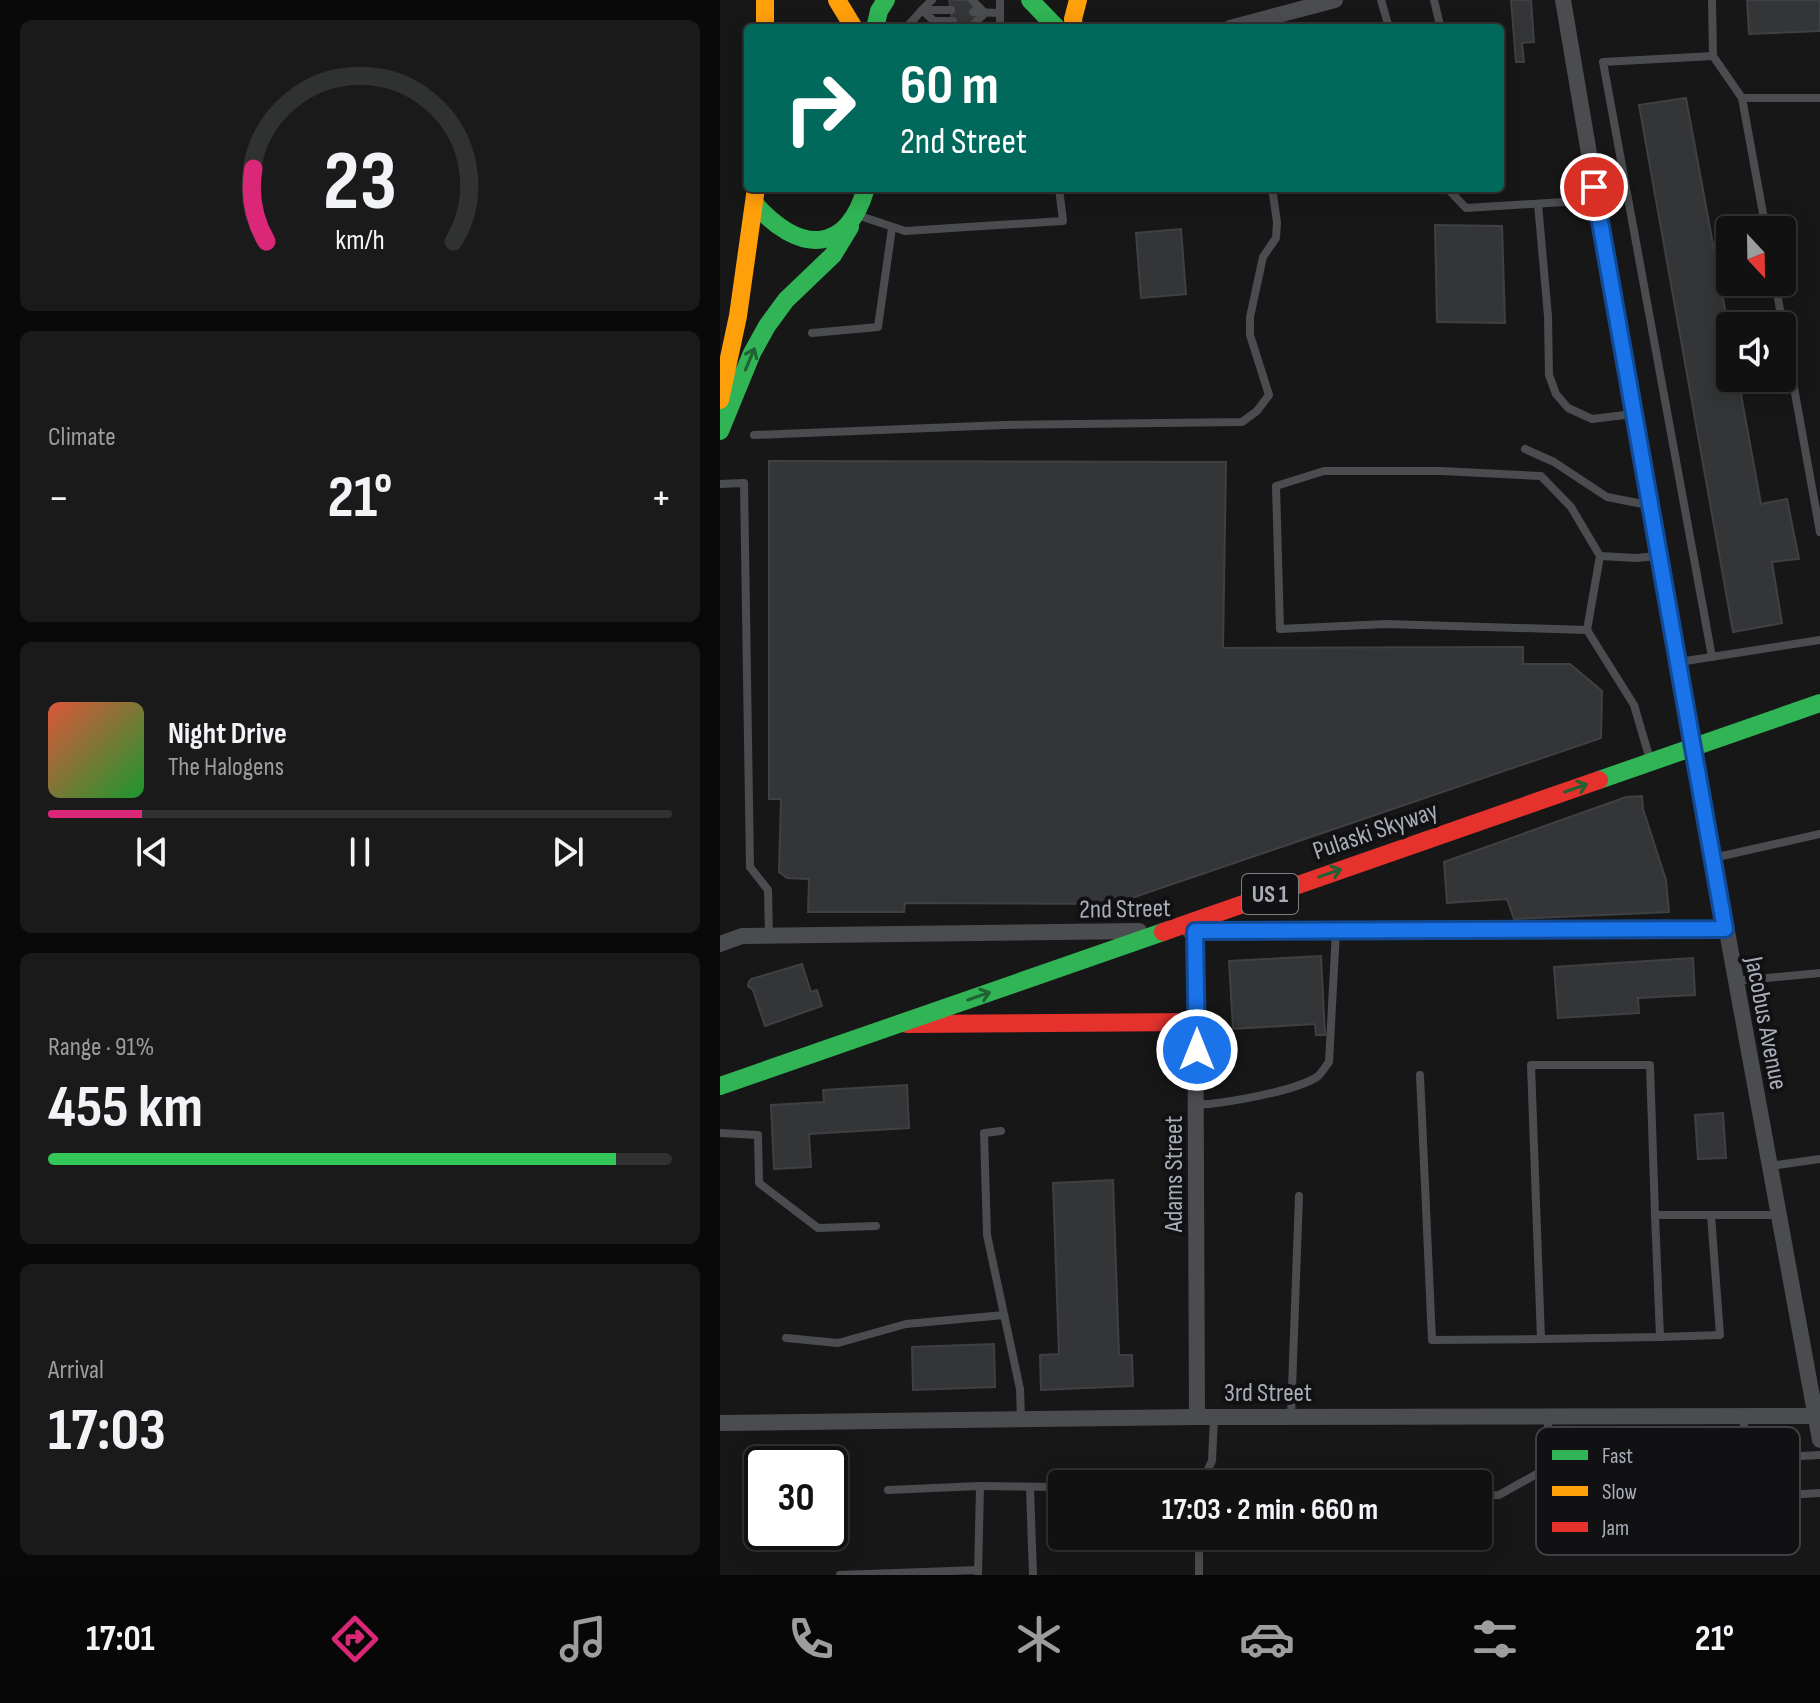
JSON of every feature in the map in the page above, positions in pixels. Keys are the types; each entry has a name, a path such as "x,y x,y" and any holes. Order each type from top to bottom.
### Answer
{"main road":[{"path":"837,0 852,24"},
{"path":"876,24 886,0"},
{"path":"1030,0 1053,24"},
{"path":"1074,24 1078,0"},
{"path":"720,431 752,353 767,326 796,288 833,255 854,222 865,192"},
{"path":"756,196 772,223 795,237 829,239 854,222"},
{"path":"720,400 738,316 756,196"},
{"name":"Pulaski Skyway","path":"720,1068 1820,687"},
{"name":"Pulaski Skyway","path":"720,1086 1820,703"},
{"path":"720,1077 867,1029 933,1023 1197,1022"}],"street":[{"path":"1247,24 1335,0"},
{"name":"Jacobus Avenue","path":"1563,0 1658,556 1820,1440"},
{"name":"2nd Street","path":"720,944 742,936 1725,929"},
{"name":"Adams Street","path":"1195,931 1205,1417"},
{"name":"3rd Street","path":"720,1423 1291,1416 1815,1416"}],"lane":[{"path":"910,24 932,0"},
{"path":"972,0 985,13"},
{"path":"1000,0 1000,24"},
{"path":"1381,0 1388,24"},
{"path":"1434,0 1439,21"},
{"path":"1712,0 1713,56 1742,98 1763,216"},
{"path":"922,10 951,10"},
{"path":"922,10 934,21 953,21"},
{"path":"973,12 999,13"},
{"path":"975,23 985,13"},
{"path":"1712,657 1603,62 1713,56"},
{"path":"1742,98 1820,98"},
{"path":"854,222 905,231 1063,221 1059,192"},
{"path":"754,435 1004,425 1242,422 1257,411 1269,395 1250,335 1250,317 1263,257 1276,238 1273,192"},
{"path":"1451,192 1466,208 1597,200"},
{"path":"1538,204 1548,316 1549,375 1556,394 1568,408 1592,419 1634,414"},
{"path":"812,333 878,327 892,228"},
{"path":"1778,296 1820,532"},
{"path":"1525,449 1554,462 1607,497 1649,505"},
{"path":"1587,630 1386,624 1280,629 1276,486 1324,471 1442,471 1541,476 1571,507 1600,556 1587,630 1634,705 1652,765"},
{"path":"720,484 744,483 750,867 768,890 769,936"},
{"path":"1600,556 1658,556"},
{"path":"1679,662 1820,640"},
{"path":"1712,858 1820,834"},
{"path":"1197,1105 1221,1103 1292,1086 1318,1076 1329,1062 1336,930"},
{"path":"1734,981 1820,973"},
{"path":"1541,1339 1531,1065 1650,1065 1660,1337"},
{"path":"1420,1075 1432,1340 1720,1335 1711,1215"},
{"path":"1001,1131 984,1133 987,1235 1020,1389 1021,1419"},
{"path":"720,1133 758,1135 759,1183 818,1228 876,1226"},
{"path":"1769,1166 1820,1159"},
{"path":"1291,1416 1299,1196"},
{"path":"1655,1215 1778,1215"},
{"path":"786,1338 838,1343 906,1324 1004,1315"},
{"path":"1548,1416 1548,1427"},
{"path":"1205,1417 1212,1461 1208,1470"},
{"path":"1743,1417 1744,1427"},
{"path":"1800,1456 1820,1455"},
{"path":"1492,1495 1499,1495 1536,1474"},
{"path":"840,1575 978,1573 980,1486"},
{"path":"1030,1487 1033,1575"},
{"path":"888,1490 1048,1487"},
{"path":"1800,1494 1820,1493"},
{"path":"1199,1550 1199,1575"}],"building":[{"path":"949,0 972,0 976,24 953,24"},
{"path":"1511,0 1531,0 1534,42 1522,43 1524,62 1516,62"},
{"path":"1747,0 1820,0 1820,31 1749,34"},
{"path":"1686,98 1716,260 1716,296 1723,296 1726,312 1716,312 1716,392 1741,392 1761,504 1787,499 1799,559 1772,562 1782,623 1733,632 1639,105"},
{"path":"1435,225 1502,226 1505,323 1437,322"},
{"path":"1181,229 1186,294 1141,298 1136,233"},
{"path":"769,461 1226,462 1223,648 1523,647 1523,664 1570,664 1602,691 1601,738 1114,904 905,903 904,912 808,912 809,879 787,878 779,872 781,799 769,799"},
{"path":"1642,796 1643,809 1666,880 1669,912 1514,919 1507,899 1447,903 1444,862 1626,797"},
{"path":"1321,956 1325,1035 1316,1035 1315,1024 1233,1029 1229,961"},
{"path":"1693,958 1695,995 1638,998 1639,1013 1558,1018 1554,967"},
{"path":"802,964 811,992 817,990 822,1006 765,1026 749,982"},
{"path":"907,1085 909,1128 809,1134 811,1167 774,1169 771,1105 824,1102 823,1090"},
{"path":"1723,1113 1726,1158 1698,1159 1695,1115"},
{"path":"1113,1180 1119,1355 1132,1355 1133,1386 1041,1390 1040,1355 1059,1354 1053,1183"},
{"path":"994,1344 995,1387 913,1390 912,1347"}],"traffic: fast":[{"path":"876,24 886,0"},
{"path":"1030,0 1053,24"},
{"path":"755,204 787,231 803,238 819,240 833,236 846,226 864,192"},
{"path":"720,431 752,353 767,326 786,300 833,255 850,227"},
{"path":"1599,780 1820,703"},
{"path":"720,1086 1163,932"}],"traffic: slow":[{"path":"765,0 765,24"},
{"path":"837,0 852,24"},
{"path":"1074,24 1078,0"},
{"path":"720,400 738,316 755,192"}],"traffic: jam":[{"path":"1163,932 1599,780"},
{"path":"907,1024 1197,1022"}],"route":[{"path":"1197,1050 1195,931 1725,929 1594,187"}]}
